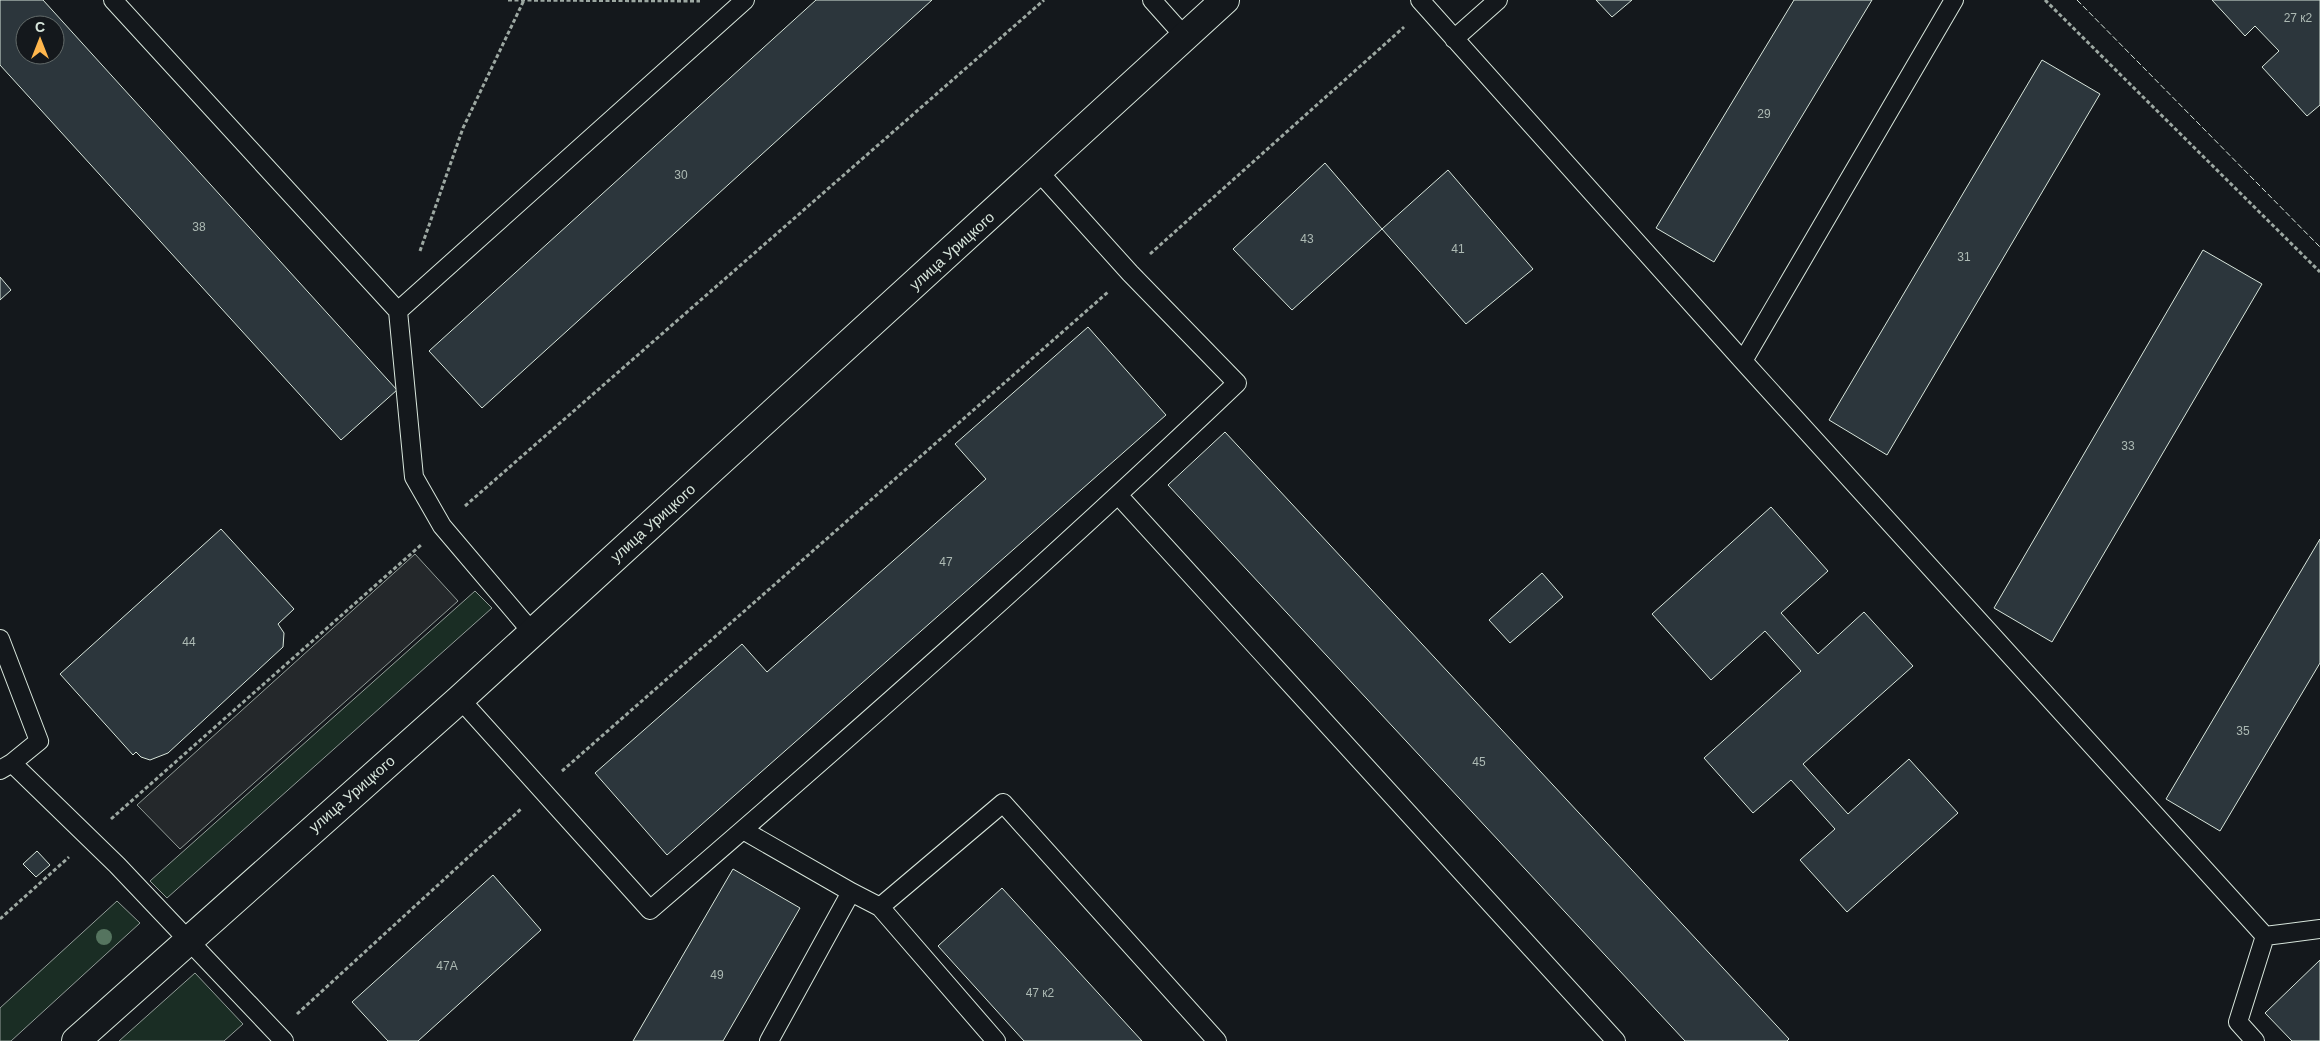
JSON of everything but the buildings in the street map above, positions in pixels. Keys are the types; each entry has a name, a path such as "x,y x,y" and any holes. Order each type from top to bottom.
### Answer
{"street":[{"name":"улица Урицкого","path":"76,1041 187,940 460,699 1039,172 1225,0"}],"lane":[{"path":"113,0 398,311 414,477 442,526 532,632"},
{"path":"398,311 744,0"},
{"path":"1152,0 1185,37"},
{"path":"1454,39 1498,0"},
{"path":"1743,361 1954,0"},
{"path":"1423,4 1743,361 2265,936"},
{"path":"460,699 650,910 743,830 1119,496 1237,383 1130,272 1039,172"},
{"path":"1119,496 1616,1041"},
{"path":"0,639 39,740 6,766 90,838 280,1037"},
{"path":"880,907 1003,802 1216,1041"},
{"path":"743,830 880,907 996,1041"},
{"path":"768,1041 851,892"},
{"path":"2265,936 2320,930"},
{"path":"2255,1041 2238,1022 2265,936"}],"path":[{"path":"508,0 744,0"},
{"path":"0,919 442,526 1044,0"},
{"path":"2045,0 2320,272"},
{"path":"418,256 463,128 523,1"},
{"path":"280,1037 541,790 1130,272 1423,4"}],"green space":[{"path":"475,591 492,608 167,898 150,881"},
{"path":"117,901 140,923 11,1041 0,1041 0,1008"},
{"path":"195,973 243,1024 224,1041 119,1041"}],"shaded area":[{"path":"415,554 458,601 180,849 137,805"}],"fence":[{"path":"2077,0 2320,247"}]}
